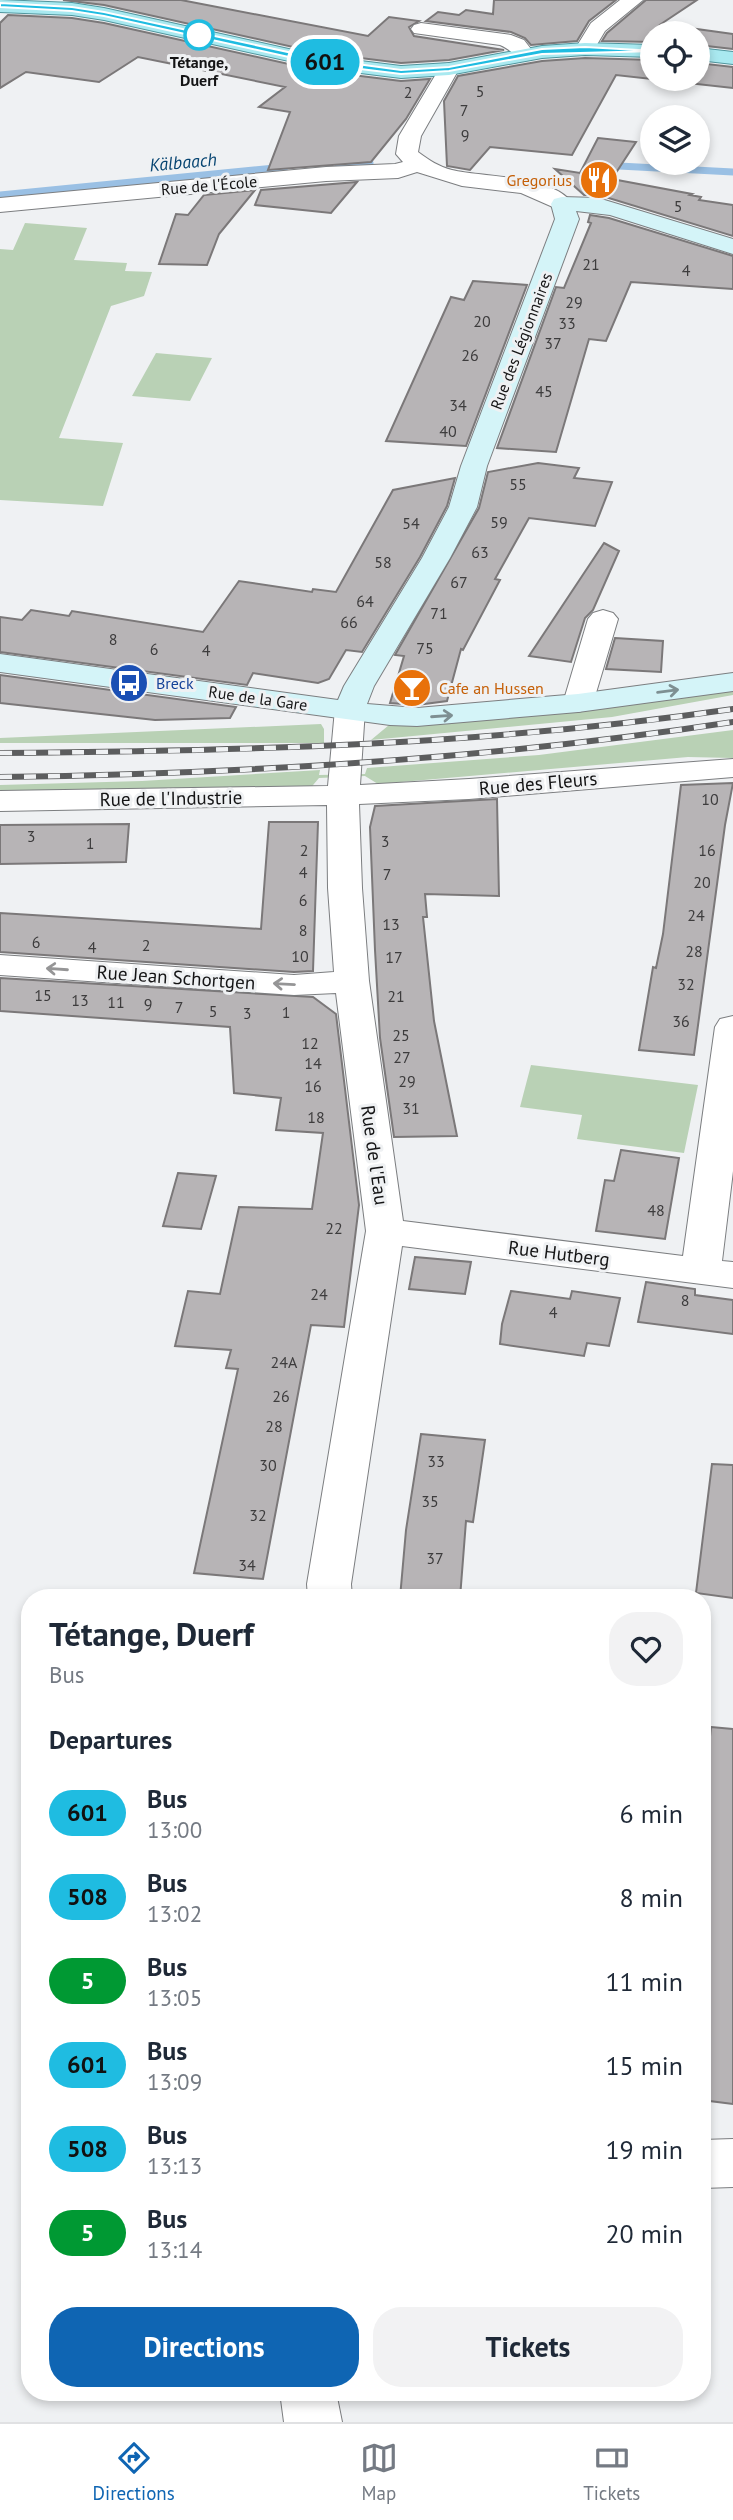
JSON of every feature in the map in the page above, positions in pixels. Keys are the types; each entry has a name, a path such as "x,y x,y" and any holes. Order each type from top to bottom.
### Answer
{"main road":[{"path":"0,6 37,3 104,14 334,64 401,72 449,69 524,53 585,49 640,51"},
{"path":"710,55 733,58"}],"street":[{"path":"585,49 590,38 606,21 633,0"},
{"path":"421,29 504,39 517,44 524,53"},
{"path":"449,69 410,136 407,154 418,164 461,179 535,188 548,193 562,204 598,205 618,210 733,247"},
{"name":"Rue de l'École","path":"0,205 326,174 398,171 418,164"},
{"name":"Rue des Légionnaires","path":"350,709 359,686 436,558 463,507 474,467 567,219 562,204"},
{"path":"578,703 603,619"},
{"name":"Rue de la Gare","path":"0,663 390,716 417,717 578,703 733,682"},
{"name":"Rue de l'Eau","path":"329,1589 386,1231 352,981 345,888 343,795 350,709"},
{"name":"Rue des Fleurs","path":"343,795 468,789 733,768"},
{"name":"Rue de l'Industrie","path":"0,801 343,795"},
{"name":"Rue Jean Schortgen","path":"0,965 294,985 352,981"},
{"path":"717,1273 733,1027"},
{"name":"Rue Hutberg","path":"386,1231 717,1273"},
{"path":"711,2164 733,2163"},
{"path":"310,2401 313,2422"}],"green space":[{"path":"25,223 87,228 74,260 127,263 125,271 152,272 144,296 111,306 59,438 123,443 103,506 0,500 0,249 13,250"},
{"path":"156,353 212,358 190,401 132,396"},
{"path":"733,686 733,695 612,717 371,740 389,725"},
{"path":"321,724 324,729 324,743 0,743 0,738"},
{"path":"733,730 733,758 688,757 378,784 365,776 319,778 308,791 0,796 0,785 142,781 320,770 319,775 365,774 367,768 539,755"},
{"path":"531,1065 698,1085 684,1153 577,1139 582,1115 520,1107"}],"building":[{"path":"63,0 181,0 368,36 389,17 419,21 409,27 414,36 504,50 449,60 401,63 320,53 104,5"},
{"path":"494,0 616,0 589,21 577,41 531,45 525,38 511,32 426,21 438,12 459,15 466,10 493,14"},
{"path":"646,0 697,0 666,21 640,21 640,42 602,41 607,33"},
{"path":"8,15 72,18 104,23 320,71 401,81 430,79 406,119 371,162 268,170 290,112 259,107 285,87 138,57 99,82 26,72 0,88 0,23"},
{"path":"710,31 733,34 733,49 710,46"},
{"path":"585,58 640,60 640,78 616,75 572,155 490,147 470,170 447,166 444,101 458,76 542,61"},
{"path":"710,64 733,67 733,88 710,85"},
{"path":"598,138 636,142 612,179 692,194 690,195 701,197 699,200 733,205 733,236 599,195 584,195 555,169 580,173"},
{"path":"357,182 331,213 255,205 261,190"},
{"path":"255,190 219,234 207,265 159,264 176,214 188,215 204,195"},
{"path":"590,215 609,218 733,256 733,289 631,282 606,341 589,339 556,452 497,448 556,287 564,288 591,223 588,222"},
{"path":"473,281 527,285 466,446 386,441 451,297 464,300"},
{"path":"538,463 579,468 574,478 612,482 595,526 529,518 495,579 500,580 463,650 461,649 447,701 417,705 390,703 404,656 395,655 479,508 488,472"},
{"path":"455,478 447,506 420,557 362,652 346,650 329,679 318,683 253,673 247,685 0,652 0,617 22,620 31,610 69,616 72,611 203,632 239,581 312,592 313,589 336,592 393,490"},
{"path":"604,543 619,551 593,610 585,618 571,662 529,656"},
{"path":"615,638 663,641 661,672 606,669"},
{"path":"0,675 236,707 230,718 155,720 0,703"},
{"path":"733,783 694,1055 639,1050 653,967 656,968 663,934 681,785"},
{"path":"497,799 499,896 425,894 427,917 423,917 434,1021 457,1136 394,1137 380,1038 370,827 375,806"},
{"path":"269,822 318,822 313,971 294,972 0,952 0,913 261,929"},
{"path":"129,824 126,862 0,864 0,825"},
{"path":"0,978 313,997 336,1014 359,1205 344,1327 311,1325 263,1579 194,1573 238,1369 226,1368 231,1350 175,1346 188,1291 220,1294 239,1207 312,1209 323,1133 276,1130 281,1098 234,1093 230,1027 0,1011"},
{"path":"621,1150 679,1158 665,1239 596,1231 605,1180 614,1181"},
{"path":"178,1173 216,1176 201,1229 163,1226"},
{"path":"415,1257 471,1262 465,1294 409,1289"},
{"path":"646,1282 695,1289 695,1295 733,1300 733,1334 638,1322"},
{"path":"511,1291 570,1299 572,1291 620,1298 609,1346 587,1343 584,1356 500,1344 502,1324"},
{"path":"421,1434 485,1440 473,1522 466,1521 461,1589 401,1589 406,1530"},
{"path":"712,1464 733,1465 733,1598 711,1595 711,1589 696,1589"},
{"path":"711,1727 733,1729 733,2104 711,2101"}],"waterway":[{"name":"Kälbaach","path":"338,164 370,163"},
{"name":"Kälbaach","path":"619,166 733,172"},
{"name":"Kälbaach","path":"0,195 285,167"}],"railway":[{"path":"0,753 367,744 549,731 733,709"},
{"path":"0,777 184,772 368,762 551,746 733,722"}],"bus line":[{"name":"601","path":"0,6 36,6 104,14 320,62 401,72 449,69 524,53 585,49 640,50"}],"place":[{"name":"Tétange, Duerf","path":"199,35"},
{"name":"Gregorius","path":"599,180"},
{"name":"Breck","path":"129,683"},
{"name":"Cafe an Hussen","path":"412,688"}]}
